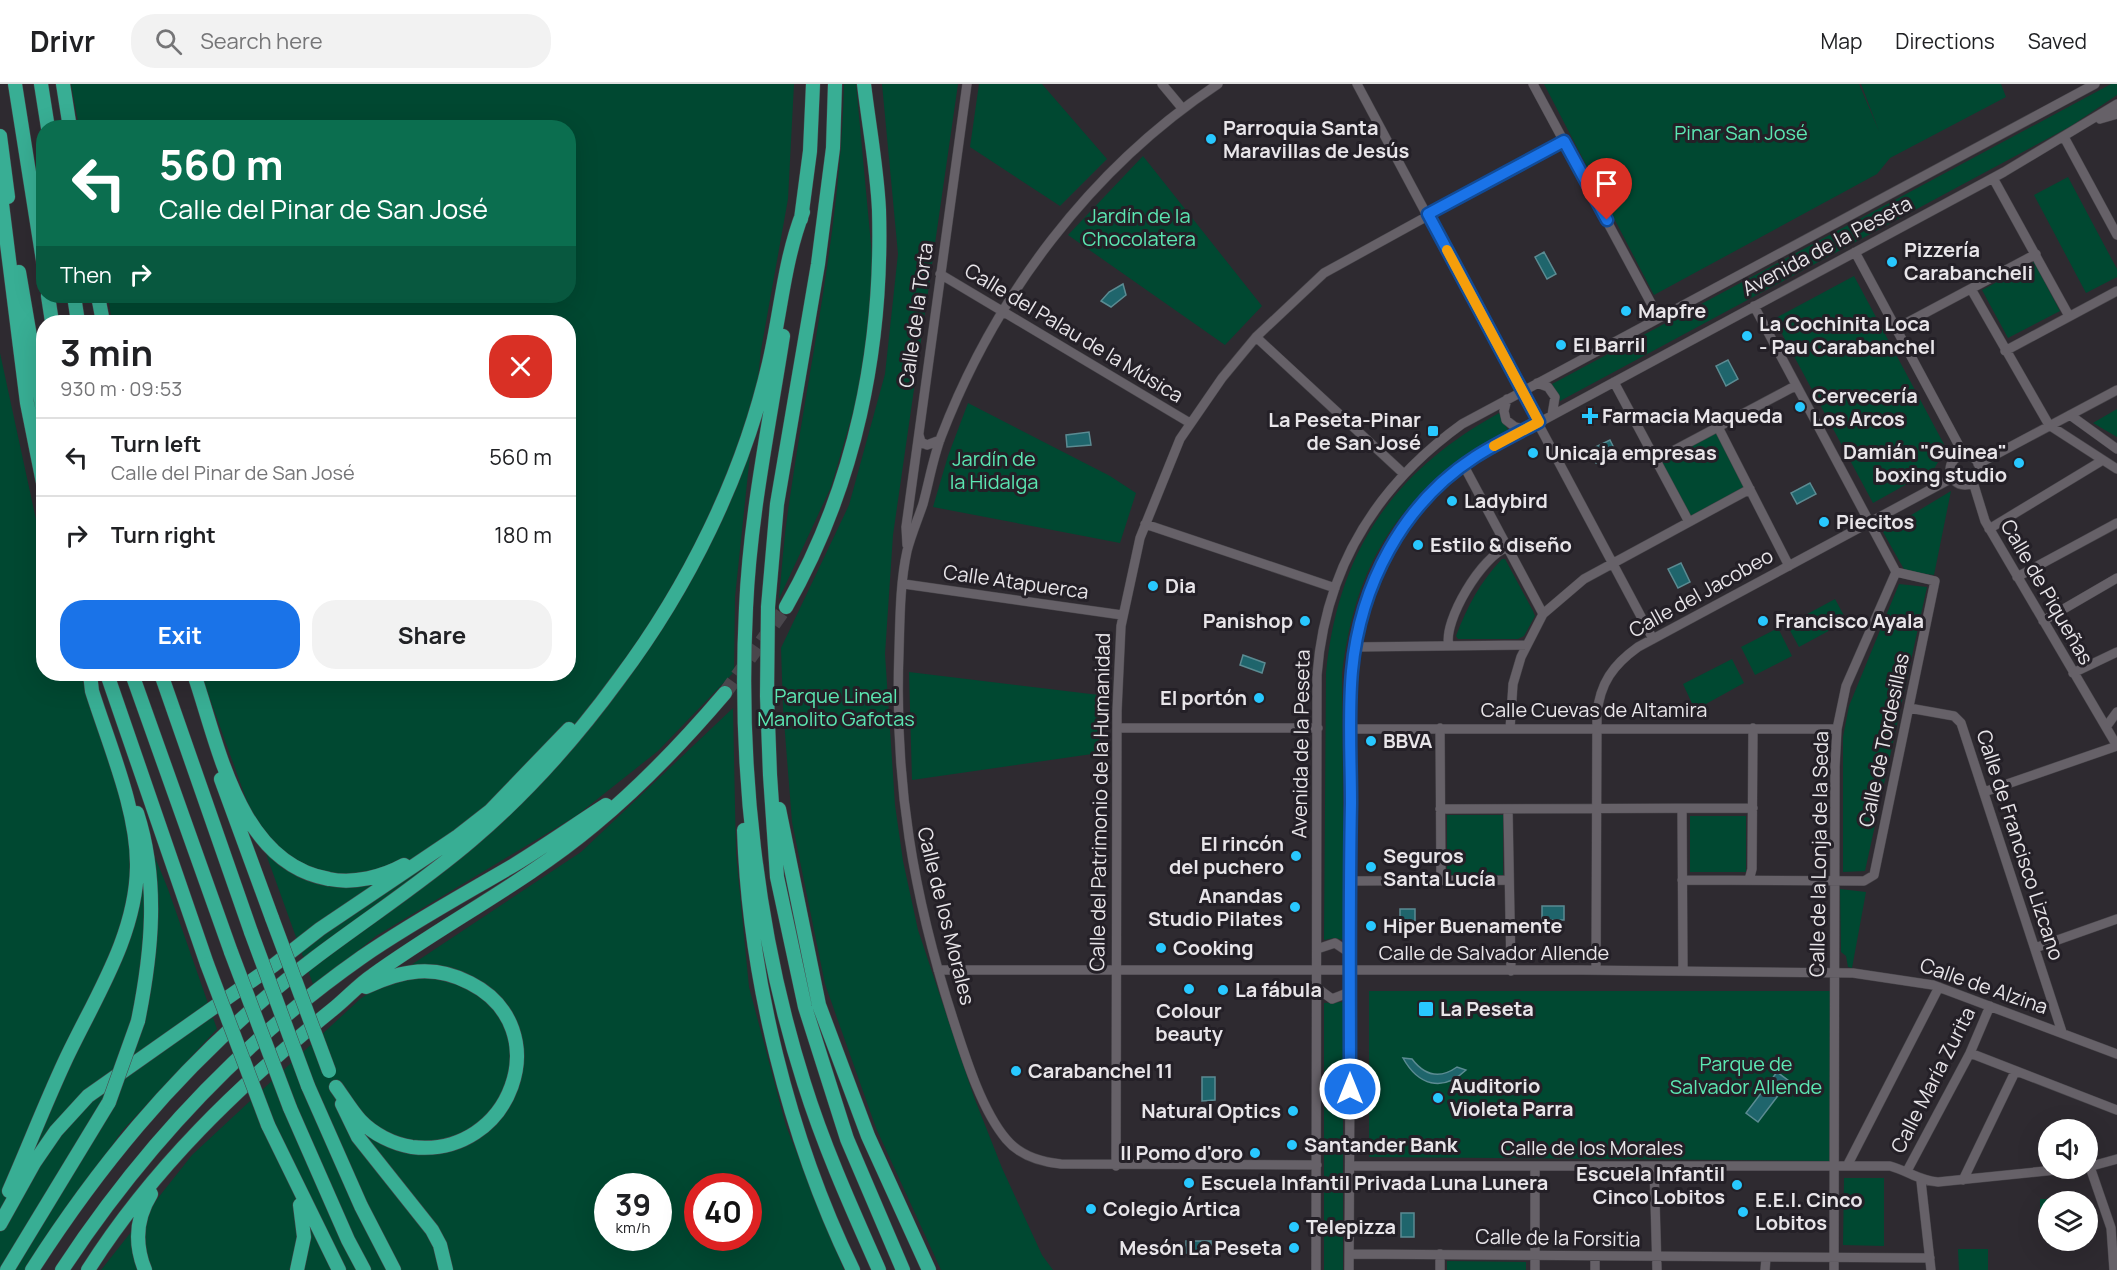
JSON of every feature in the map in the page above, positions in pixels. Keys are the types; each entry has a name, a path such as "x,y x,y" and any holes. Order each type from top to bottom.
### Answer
{"highway":[{"path":"15,84 36,217"},
{"path":"41,84 47,120"},
{"path":"63,84 69,120"},
{"path":"813,84 810,152 755,502 746,607 745,679 751,825 769,946 804,1083 826,1146 879,1270"},
{"path":"835,84 833,148 820,252 777,504 768,597 766,696 770,775 777,877 805,1007 847,1139 903,1270"},
{"path":"786,608 805,574 836,498 868,385 880,274 879,207 864,84"},
{"path":"0,136 19,276 36,373"},
{"path":"0,188 27,403 36,448"},
{"path":"32,1270 109,1158 168,1089 265,998 473,839 546,772 620,678 699,549 735,469 769,363 791,241 802,212"},
{"path":"0,1224 39,1155 56,1131 88,1096 274,965 320,929 458,836 509,792 567,731 649,634"},
{"path":"745,679 739,713 744,837 747,879 767,1013 783,1083 806,1154 853,1270"},
{"path":"0,1210 64,1062 117,952 134,904 137,866 134,838 128,807 92,691 91,681"},
{"path":"7,1270 109,1102 138,1021 149,968 152,927 144,835 93,681"},
{"path":"108,681 207,963 303,1221 304,1237 297,1270"},
{"path":"134,681 231,952 290,1108 348,1240 364,1270"},
{"path":"163,681 251,932 308,1086 361,1206 394,1270"},
{"path":"188,681 230,805 344,1110 358,1137 422,1214 440,1245 447,1270"},
{"path":"196,681 233,787 249,821 266,846 281,859 311,876 341,882 370,878 399,868 430,850 509,792"},
{"path":"88,1270 108,1238 183,1147 286,1046 371,976 518,879 593,825 687,738 725,693"},
{"path":"770,775 784,830 791,875 819,1005 868,1136 928,1270"},
{"path":"62,1270 132,1170 195,1099 284,1017 332,979 395,935 516,864 640,783"},
{"path":"336,1087 361,1121 387,1140 432,1149 462,1142 486,1127 507,1100 513,1085 517,1057 513,1029 497,1002 479,987 456,975 431,969 404,972 348,996"},
{"path":"268,1125 339,1270"},
{"path":"144,1270 138,1244 140,1216 159,1180 183,1147"}],"street":[{"name":"Calle de la Torta","path":"907,551 906,527 918,432 966,84"},
{"path":"1162,84 1182,108"},
{"name":"Calle de los Morales","path":"1218,84 1182,108 1122,161 1077,208 1037,259 1001,312 965,382 940,440 907,551 897,696 902,791 914,872 938,970 977,1084 1006,1140 1023,1153 1045,1163 1116,1166 1317,1165"},
{"path":"1357,84 1653,639"},
{"path":"1533,84 1659,318"},
{"name":"Avenida de la Peseta","path":"1316,1270 1320,643 1324,617 1359,533 1404,474 1438,441 1462,424 2095,84"},
{"name":"Avenida de la Peseta","path":"1349,1270 1351,695 1355,647 1366,597 1398,535 1424,502 1464,466 1526,429 1993,178 2117,105"},
{"path":"2092,121 2117,114"},
{"path":"2064,137 2117,235"},
{"name":"Calle del Patrimonio de la Humanidad","path":"1116,1166 1118,728 1122,615 1145,524 1180,439 1256,337 1324,273 1564,141"},
{"path":"1993,178 2069,316"},
{"path":"1855,252 1964,455 1972,458 1978,464 1978,476 1973,482 1960,484 1952,478 1952,463 1964,455"},
{"path":"1896,328 2036,254"},
{"name":"Calle del Palau de la Música","path":"940,274 1190,423"},
{"path":"1971,290 2049,425 2117,470"},
{"path":"2005,351 2117,291"},
{"path":"1754,306 1896,572"},
{"path":"1256,337 1404,474"},
{"path":"1614,382 1689,522"},
{"path":"1537,383 1552,392 1556,404 1552,415"},
{"path":"1656,460 1795,386"},
{"path":"1978,464 2117,390"},
{"path":"1507,399 1504,411 1506,420 1510,425 1526,429"},
{"path":"2070,415 2117,449"},
{"path":"1718,427 1789,566"},
{"path":"918,432 921,442 927,445 940,440"},
{"path":"1989,528 2103,460"},
{"path":"1464,466 1543,614"},
{"name":"Calle del Jacobeo","path":"1596,970 1597,729 1599,696 1605,680 1621,660 1653,639 1952,478"},
{"name":"Calle de Piqueñas","path":"1973,482 1982,515 1989,528 2117,746"},
{"path":"1510,729 1513,684 1526,645 1543,614 1565,592 1613,562 1750,489"},
{"path":"1145,524 1335,588"},
{"path":"2017,577 2117,524"},
{"path":"1449,646 1449,628 1464,594 1486,564 1507,548"},
{"name":"Calle de Tordesillas","path":"1834,880 1864,881 1874,875 1935,581 1896,572"},
{"name":"Calle de la Lonja de la Seda","path":"1834,1270 1834,880 1837,729 1846,686 1896,572"},
{"path":"2043,621 2117,578"},
{"name":"Calle Atapuerca","path":"904,584 1122,615"},
{"path":"1355,647 1526,645"},
{"path":"2073,673 2117,652"},
{"name":"Calle de Francisco Lizcano","path":"1909,708 1954,716 1960,720 2062,1032"},
{"path":"2106,727 2117,712"},
{"path":"1118,728 1318,728"},
{"path":"1749,879 1752,875 1754,728"},
{"name":"Calle Cuevas de Altamira","path":"1351,729 1837,729"},
{"path":"1440,729 1441,879"},
{"path":"1984,792 2117,746"},
{"path":"1440,809 1753,808"},
{"path":"1508,809 1511,971"},
{"path":"1682,809 1683,971"},
{"path":"1350,881 1509,880"},
{"path":"1682,880 1834,880"},
{"path":"2035,948 2117,919"},
{"path":"1317,949 1335,943 1350,953"},
{"name":"Calle de Salvador Allende","path":"938,970 1834,972"},
{"name":"Calle de Alzina","path":"1834,972 1905,979 1939,987 2117,1054"},
{"path":"1847,1166 1939,987"},
{"path":"1317,988 1332,999 1350,992"},
{"name":"Calle María Zurita","path":"1907,1171 1970,1053 1990,1006"},
{"path":"1970,1053 2117,1110"},
{"path":"1963,1180 2015,1072"},
{"path":"2098,1164 2117,1159"},
{"name":"Calle de los Morales","path":"1350,1166 1890,1166 1907,1171"},
{"path":"1535,1166 1535,1270"},
{"path":"1654,1166 1657,1270"},
{"path":"1907,1171 1921,1181 1963,1180 2038,1172"},
{"path":"2094,1179 2114,1227 2114,1270"},
{"path":"1921,1181 1931,1270"},
{"name":"Calle de la Forsitia","path":"1349,1254 1930,1258"},
{"path":"1440,1254 1440,1270"},
{"path":"1595,1257 1595,1270"},
{"path":"1765,1270 1766,1258"}],"green space":[{"path":"71,84 794,84 788,199 761,350 735,597 734,672 658,751 576,816 376,936 314,987 204,681 576,681 576,315 111,315 109,303 576,303 576,120 78,120"},
{"path":"844,84 856,84 873,266 864,375 831,487 779,599 787,516 831,242 842,137"},
{"name":"Parque Lineal Manolito Gafotas","path":"882,84 958,84 893,535 885,654 895,805 903,861 918,930 974,1097 1002,1168 1042,1255 1053,1270 941,1270 876,1128 825,984 792,822 781,648 849,505 885,374 898,254"},
{"path":"979,84 1042,84 1107,159 1060,206 970,147"},
{"name":"Pinar San José","path":"1544,84 1859,84 1879,131 1861,84 2001,84 2006,97 1890,158 1877,174 1654,295"},
{"path":"2111,84 2117,84 2117,95 2071,126 1560,401 1552,384"},
{"name":"Jardín de la Chocolatera","path":"1143,156 1262,306 1225,345 1068,235"},
{"path":"2068,177 2117,269 2117,277 2086,293 2034,195"},
{"path":"2034,262 2060,311 2008,338 1982,290"},
{"path":"1854,276 1946,448 1934,469 1873,503 1774,319"},
{"path":"0,353 36,520 36,681 83,681 168,889 217,1029 122,1131 26,1270 0,1270"},
{"name":"Jardín de la Hidalga","path":"968,403 1110,476 1136,493 1120,543 933,507 948,456"},
{"path":"2117,409 2117,437 2093,423"},
{"path":"1499,413 1508,430 1440,476 1414,502 1392,529 1374,559 1360,593 1349,631 1342,673 1344,940 1334,938 1324,940 1326,673 1332,630 1343,590 1358,553 1377,520 1400,489 1461,436"},
{"path":"1718,427 1750,489 1689,522 1656,460"},
{"path":"1951,491 1934,575 1905,571 1883,532"},
{"path":"1502,559 1505,559 1535,616 1524,636 1518,639 1458,639 1456,636 1475,595"},
{"path":"1899,584 1927,587 1865,871 1843,872 1843,737 1849,706"},
{"path":"1835,599 1847,621 1799,647 1787,625"},
{"path":"1778,628 1792,656 1755,675 1741,647"},
{"path":"1732,659 1744,683 1695,710 1683,684"},
{"path":"909,672 1099,695 1099,753 912,780"},
{"path":"733,708 736,854 749,987 786,1126 844,1270 101,1270 192,1155 360,999 581,852"},
{"path":"1447,815 1503,815 1503,875 1447,875"},
{"path":"1690,816 1746,816 1746,872 1690,872"},
{"path":"1840,889 1866,892 1852,968 1848,967 1846,956 1841,952"},
{"name":"Parque de Salvador Allende","path":"1369,991 1832,991 1830,1161 1369,1157"},
{"path":"1343,1002 1343,1270 1324,1270 1324,1003"},
{"path":"1844,1178 1884,1178 1884,1246 1843,1245"},
{"path":"1958,1249 1988,1249 1988,1270 1959,1270"},
{"path":"1447,1261 1526,1262 1526,1270 1447,1270"}],"water":[{"path":"1544,252 1556,274 1547,279 1535,257"},
{"path":"1123,284 1126,295 1111,307 1101,301 1109,292"},
{"path":"1728,360 1738,379 1726,386 1716,366"},
{"path":"1089,432 1091,445 1067,447 1066,435"},
{"path":"1610,440 1616,452 1596,463 1589,450"},
{"path":"1810,483 1816,494 1797,504 1791,493"},
{"path":"1681,563 1690,582 1678,588 1668,569"},
{"path":"1243,655 1265,663 1262,673 1240,665"},
{"path":"1542,906 1564,906 1564,920 1542,920"},
{"path":"1400,909 1415,909 1415,932 1400,932"},
{"path":"1403,1058 1412,1059 1422,1069 1433,1074 1445,1073 1457,1067 1466,1070 1448,1082 1431,1083 1416,1074"},
{"path":"1777,1072 1789,1081 1758,1122 1746,1113"},
{"path":"1202,1077 1215,1077 1215,1100 1202,1101"},
{"path":"1401,1213 1414,1213 1414,1237 1401,1237"},
{"path":"1186,1241 1211,1241 1211,1253 1186,1253"}],"tunnel":[{"path":"725,693 786,607"}],"slow traffic":[{"path":"1447,250 1539,422 1494,446"}],"place":[{"name":"Parroquia Santa Maravillas de Jesús","path":"1211,139"},
{"name":"Pizzería Carabancheli","path":"1892,262"},
{"name":"Mapfre","path":"1626,311"},
{"name":"La Cochinita Loca - Pau Carabanchel","path":"1747,336"},
{"name":"El Barril","path":"1561,345"},
{"name":"Cervecería Los Arcos","path":"1800,407"},
{"name":"Farmacia Maqueda","path":"1590,416"},
{"name":"La Peseta-Pinar de San José","path":"1433,431"},
{"name":"Unicaja empresas","path":"1533,453"},
{"name":"Damián \"Guinea\" boxing studio","path":"2019,463"},
{"name":"Ladybird","path":"1452,501"},
{"name":"Piecitos","path":"1824,522"},
{"name":"Estilo & diseño","path":"1418,545"},
{"name":"Dia","path":"1153,586"},
{"name":"Panishop","path":"1305,621"},
{"name":"Francisco Ayala","path":"1763,621"},
{"name":"El portón","path":"1259,698"},
{"name":"BBVA","path":"1371,741"},
{"name":"El rincón del puchero","path":"1296,856"},
{"name":"Seguros Santa Lucía","path":"1371,867"},
{"name":"Anandas Studio Pilates","path":"1295,907"},
{"name":"Hiper Buenamente","path":"1371,926"},
{"name":"Cooking","path":"1161,948"},
{"name":"Colour beauty","path":"1189,989"},
{"name":"La fábula","path":"1223,990"},
{"name":"La Peseta","path":"1426,1009"},
{"name":"Carabanchel 11","path":"1016,1071"},
{"name":"Auditorio Violeta Parra","path":"1438,1098"},
{"name":"Natural Optics","path":"1293,1111"},
{"name":"Santander Bank","path":"1292,1145"},
{"name":"Il Pomo d'oro","path":"1255,1153"},
{"name":"Escuela Infantil Privada Luna Lunera","path":"1189,1183"},
{"name":"Escuela Infantil Cinco Lobitos","path":"1737,1185"},
{"name":"Colegio Ártica","path":"1091,1209"},
{"name":"E.E.I. Cinco Lobitos","path":"1743,1212"},
{"name":"Telepizza","path":"1294,1227"},
{"name":"Mesón La Peseta","path":"1294,1248"}],"route":[{"path":"1350,1089 1351,695 1352,670 1366,597 1398,535 1424,502 1448,477 1475,457 1539,422 1428,214 1564,141 1607,220"}]}
